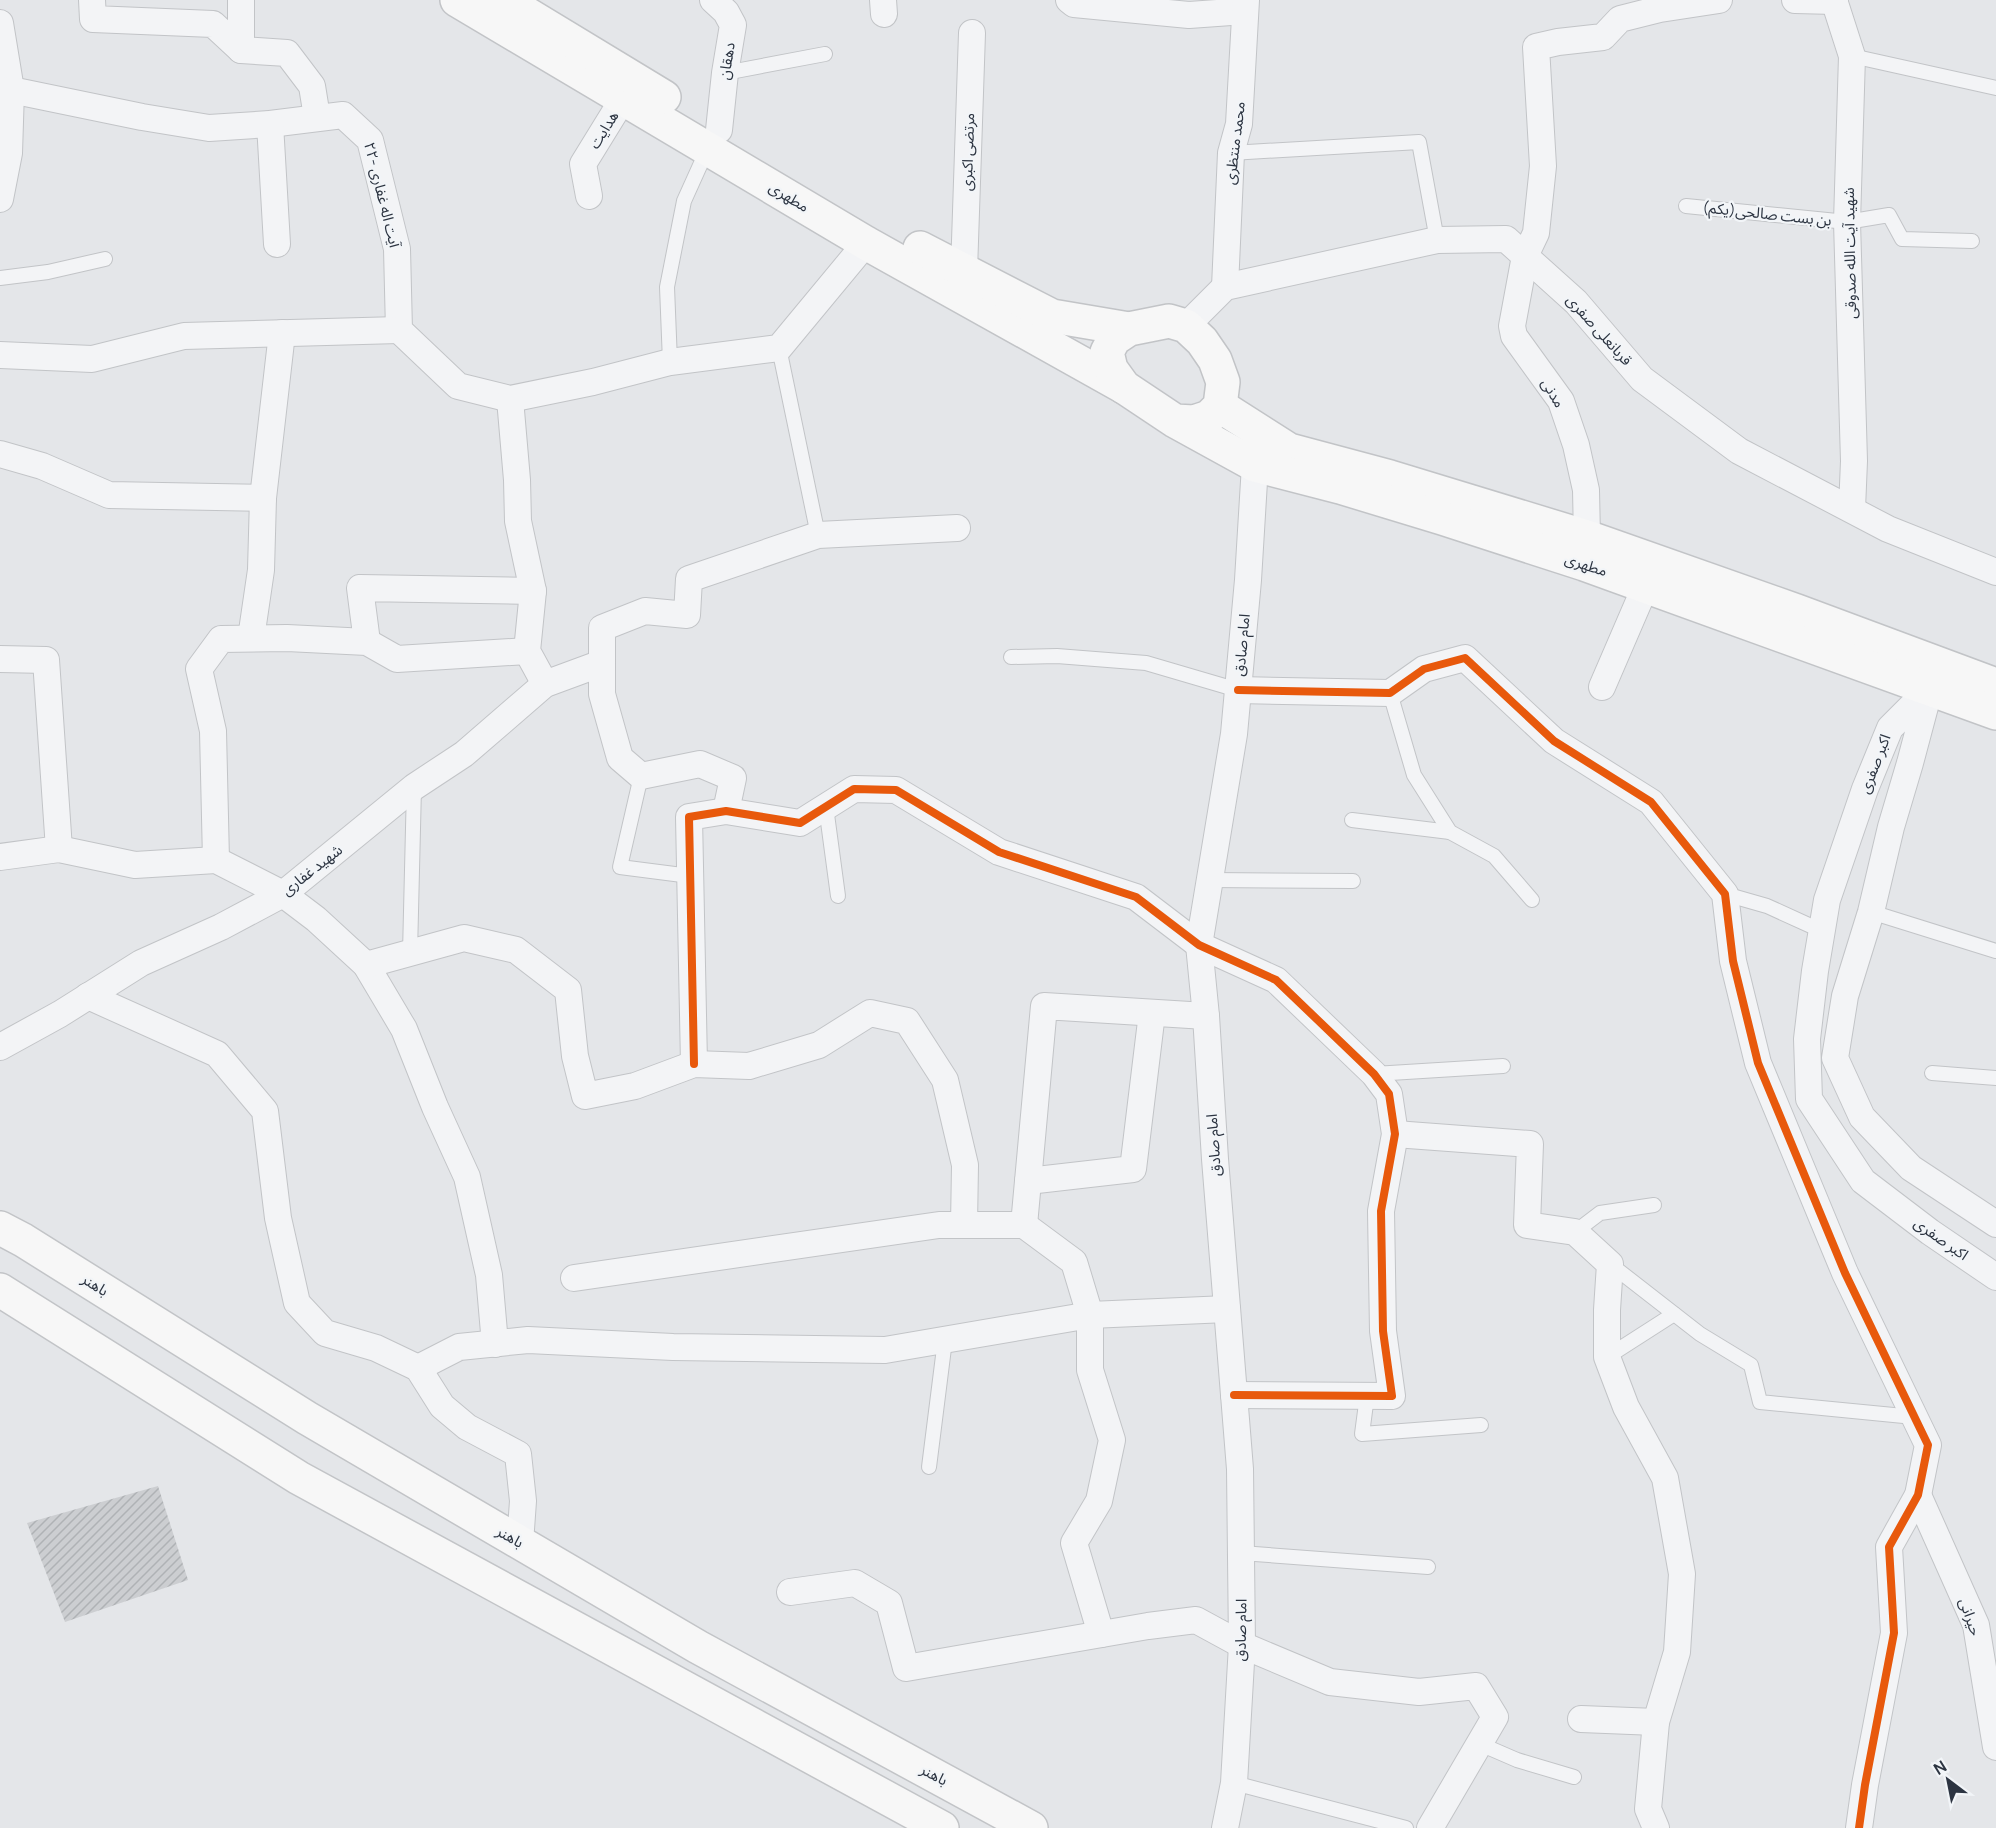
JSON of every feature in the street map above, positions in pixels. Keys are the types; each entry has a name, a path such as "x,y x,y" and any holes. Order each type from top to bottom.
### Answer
{"main road":[{"name":"مطهری","path":"457,0 623,99 713,140 1052,316 1129,329"},
{"name":"مطهری","path":"504,0 866,243 1124,387"},
{"path":"1169,321 1186,326 1202,341 1215,360 1223,382 1220,406 1209,417 1194,422 1175,421 1124,387 1111,369 1107,352 1114,339 1129,329 1169,321"},
{"name":"مطهری","path":"1220,406 1261,450"},
{"name":"مطهری","path":"1175,421 1261,450 1340,487 1431,514 1586,551 1797,610 1934,676 1996,713"},
{"name":"مطهری","path":"1586,551 1646,585 1934,676 1996,685"},
{"name":"باهنر","path":"0,1228 23,1240 307,1418 698,1647 978,1815 1031,1828"},
{"path":"0,1290 299,1478 942,1828"}],"street":[{"path":"92,0 93,19 213,24 241,50 287,53 312,86 317,117"},
{"path":"241,50 242,0"},
{"name":"دهقان","path":"713,0 726,12 733,26 713,140"},
{"path":"1069,0 1074,4 1189,15 1245,6"},
{"name":"مدنی","path":"1586,551 1586,490 1576,445 1561,401 1514,336 1512,326 1525,256 1536,233 1543,166 1536,47 1558,42 1603,38 1620,20 1660,9 1719,0"},
{"path":"1795,0 1835,1"},
{"name":"شهید آیت الله صدوقی","path":"1835,1 1852,56 1847,222 1854,461 1852,509"},
{"name":"محمد منتظری","path":"1225,287 1231,153 1239,124 1245,6"},
{"path":"0,23 9,153 0,199"},
{"name":"مرتضی اکبری","path":"964,271 972,33"},
{"name":"۲۲- آیت اله غفاری","path":"5,90 209,128 270,124 343,115 370,140 397,249 399,330"},
{"name":"هدایت","path":"589,196 583,164 623,99"},
{"path":"270,124 277,244"},
{"name":"قربانعلی صفری","path":"1225,287 1437,240 1506,239 1576,302 1642,379 1739,451 1888,529 1996,572"},
{"path":"0,355 92,359 184,336 399,330 458,386 510,399 593,382 670,362 779,348 866,243"},
{"path":"1186,326 1225,287"},
{"path":"251,638 261,570 263,498 282,333"},
{"path":"510,399 518,521 533,591 527,651 545,684"},
{"name":"امام صادق","path":"1225,1828 1234,1784 1242,1645 1240,1469 1199,945 1234,734 1261,450"},
{"path":"0,456 42,466 109,495 263,498"},
{"path":"726,811 733,778 700,764 641,776 620,758 602,694 602,628 645,611 687,615 689,579 818,535 957,528"},
{"path":"1602,687 1646,585"},
{"path":"367,642 360,588 533,591"},
{"path":"216,860 213,731 199,669 221,639 367,642 397,659 527,651"},
{"path":"1238,690 1390,693 1424,669 1465,658 1554,741 1651,802 1725,894 1733,961 1758,1063 1845,1273 1928,1445 1918,1495 1889,1547 1894,1633 1859,1828"},
{"path":"0,659 46,660 59,849"},
{"name":"شهید غفاری","path":"0,1047 141,963 221,927 283,894 414,788 464,754 545,684 602,663"},
{"name":"اکبر صفری","path":"1934,676 1891,827 1871,912 1845,996 1835,1058 1862,1117 1911,1168 1996,1224"},
{"name":"اکبر صفری","path":"1934,676 1890,728 1865,789 1827,900 1815,971 1807,1040 1809,1099 1863,1181 1929,1232 1996,1276"},
{"path":"694,1064 689,817 726,811 800,823 854,789 896,790 999,852 1136,897 1199,945 1276,980 1374,1074 1389,1094 1395,1134 1381,1210 1383,1331 1392,1396 1234,1395"},
{"path":"0,857 59,849 135,865 216,860 283,894 316,919 366,965 404,1029 435,1107 467,1177 489,1275 495,1344"},
{"path":"366,965 464,938 516,950 568,990 574,1056 585,1096 635,1086 694,1064 749,1066 819,1045 870,1013 907,1021 945,1080 965,1165 964,1225"},
{"path":"88,996 217,1054 265,1111 278,1218 297,1303 325,1333 376,1348 418,1368 442,1406 467,1427 518,1454 523,1501 520,1543"},
{"path":"1024,1225 1044,1006 1206,1016"},
{"path":"1028,1181 1133,1169 1152,1013"},
{"path":"1395,1134 1530,1144 1527,1225 1575,1232 1610,1264 1607,1357 1626,1407 1665,1478 1682,1574 1677,1652 1656,1722 1648,1809 1656,1828"},
{"path":"574,1278 939,1225 1024,1225 1074,1262 1090,1315 1090,1370 1112,1440 1099,1501 1074,1543 1101,1634"},
{"path":"418,1368 459,1347 528,1341 673,1347 885,1350 1090,1315 1227,1309"},
{"name":"حیرانی","path":"1918,1495 1976,1625 1996,1747"},
{"path":"790,1592 855,1583 890,1603 906,1668 1196,1620 1242,1645 1329,1682 1419,1692 1476,1686 1495,1717 1430,1828"},
{"path":"1581,1719 1656,1722"}],"lane":[{"path":"725,73 825,54"},
{"path":"1852,56 1996,88"},
{"path":"670,362 667,287 684,201 713,140"},
{"path":"1231,153 1419,142 1437,240"},
{"name":"بن بست صالحی(یکم)","path":"1686,206 1847,222 1889,215 1902,239 1972,242"},
{"path":"0,278 48,272 105,259"},
{"path":"779,348 818,535"},
{"path":"1011,657 1056,656 1146,663 1238,690"},
{"path":"1390,693 1414,775 1450,832"},
{"path":"641,776 620,867 690,876"},
{"path":"410,953 414,788"},
{"path":"826,807 838,896"},
{"path":"1352,820 1450,832 1494,856 1532,900"},
{"path":"1209,880 1353,881"},
{"path":"1725,894 1767,906 1822,931"},
{"path":"1871,912 1996,951"},
{"path":"1374,1074 1503,1066"},
{"path":"1932,1073 1996,1078"},
{"path":"1575,1232 1600,1213 1654,1205"},
{"path":"1610,1264 1700,1334 1751,1365 1760,1402 1914,1417"},
{"path":"1607,1357 1674,1314"},
{"path":"929,1467 945,1340"},
{"path":"1366,1396 1362,1434 1481,1425"},
{"path":"1241,1553 1428,1567"},
{"path":"1480,1744 1517,1760 1574,1777"},
{"path":"1234,1784 1406,1828"}],"building":[{"path":"158,1486 188,1580 65,1622 27,1523"}],"cycle path":[{"path":"1238,690 1390,693 1424,669 1465,658 1554,741 1651,802 1725,894 1733,961 1758,1063 1845,1273 1928,1445 1918,1495 1889,1547 1894,1633 1859,1828"},
{"path":"694,1064 689,817 726,811 800,823 854,789 896,790 999,852 1136,897 1199,945 1276,980 1374,1074 1389,1094 1395,1134 1381,1211 1383,1331 1392,1396 1234,1395"}]}
